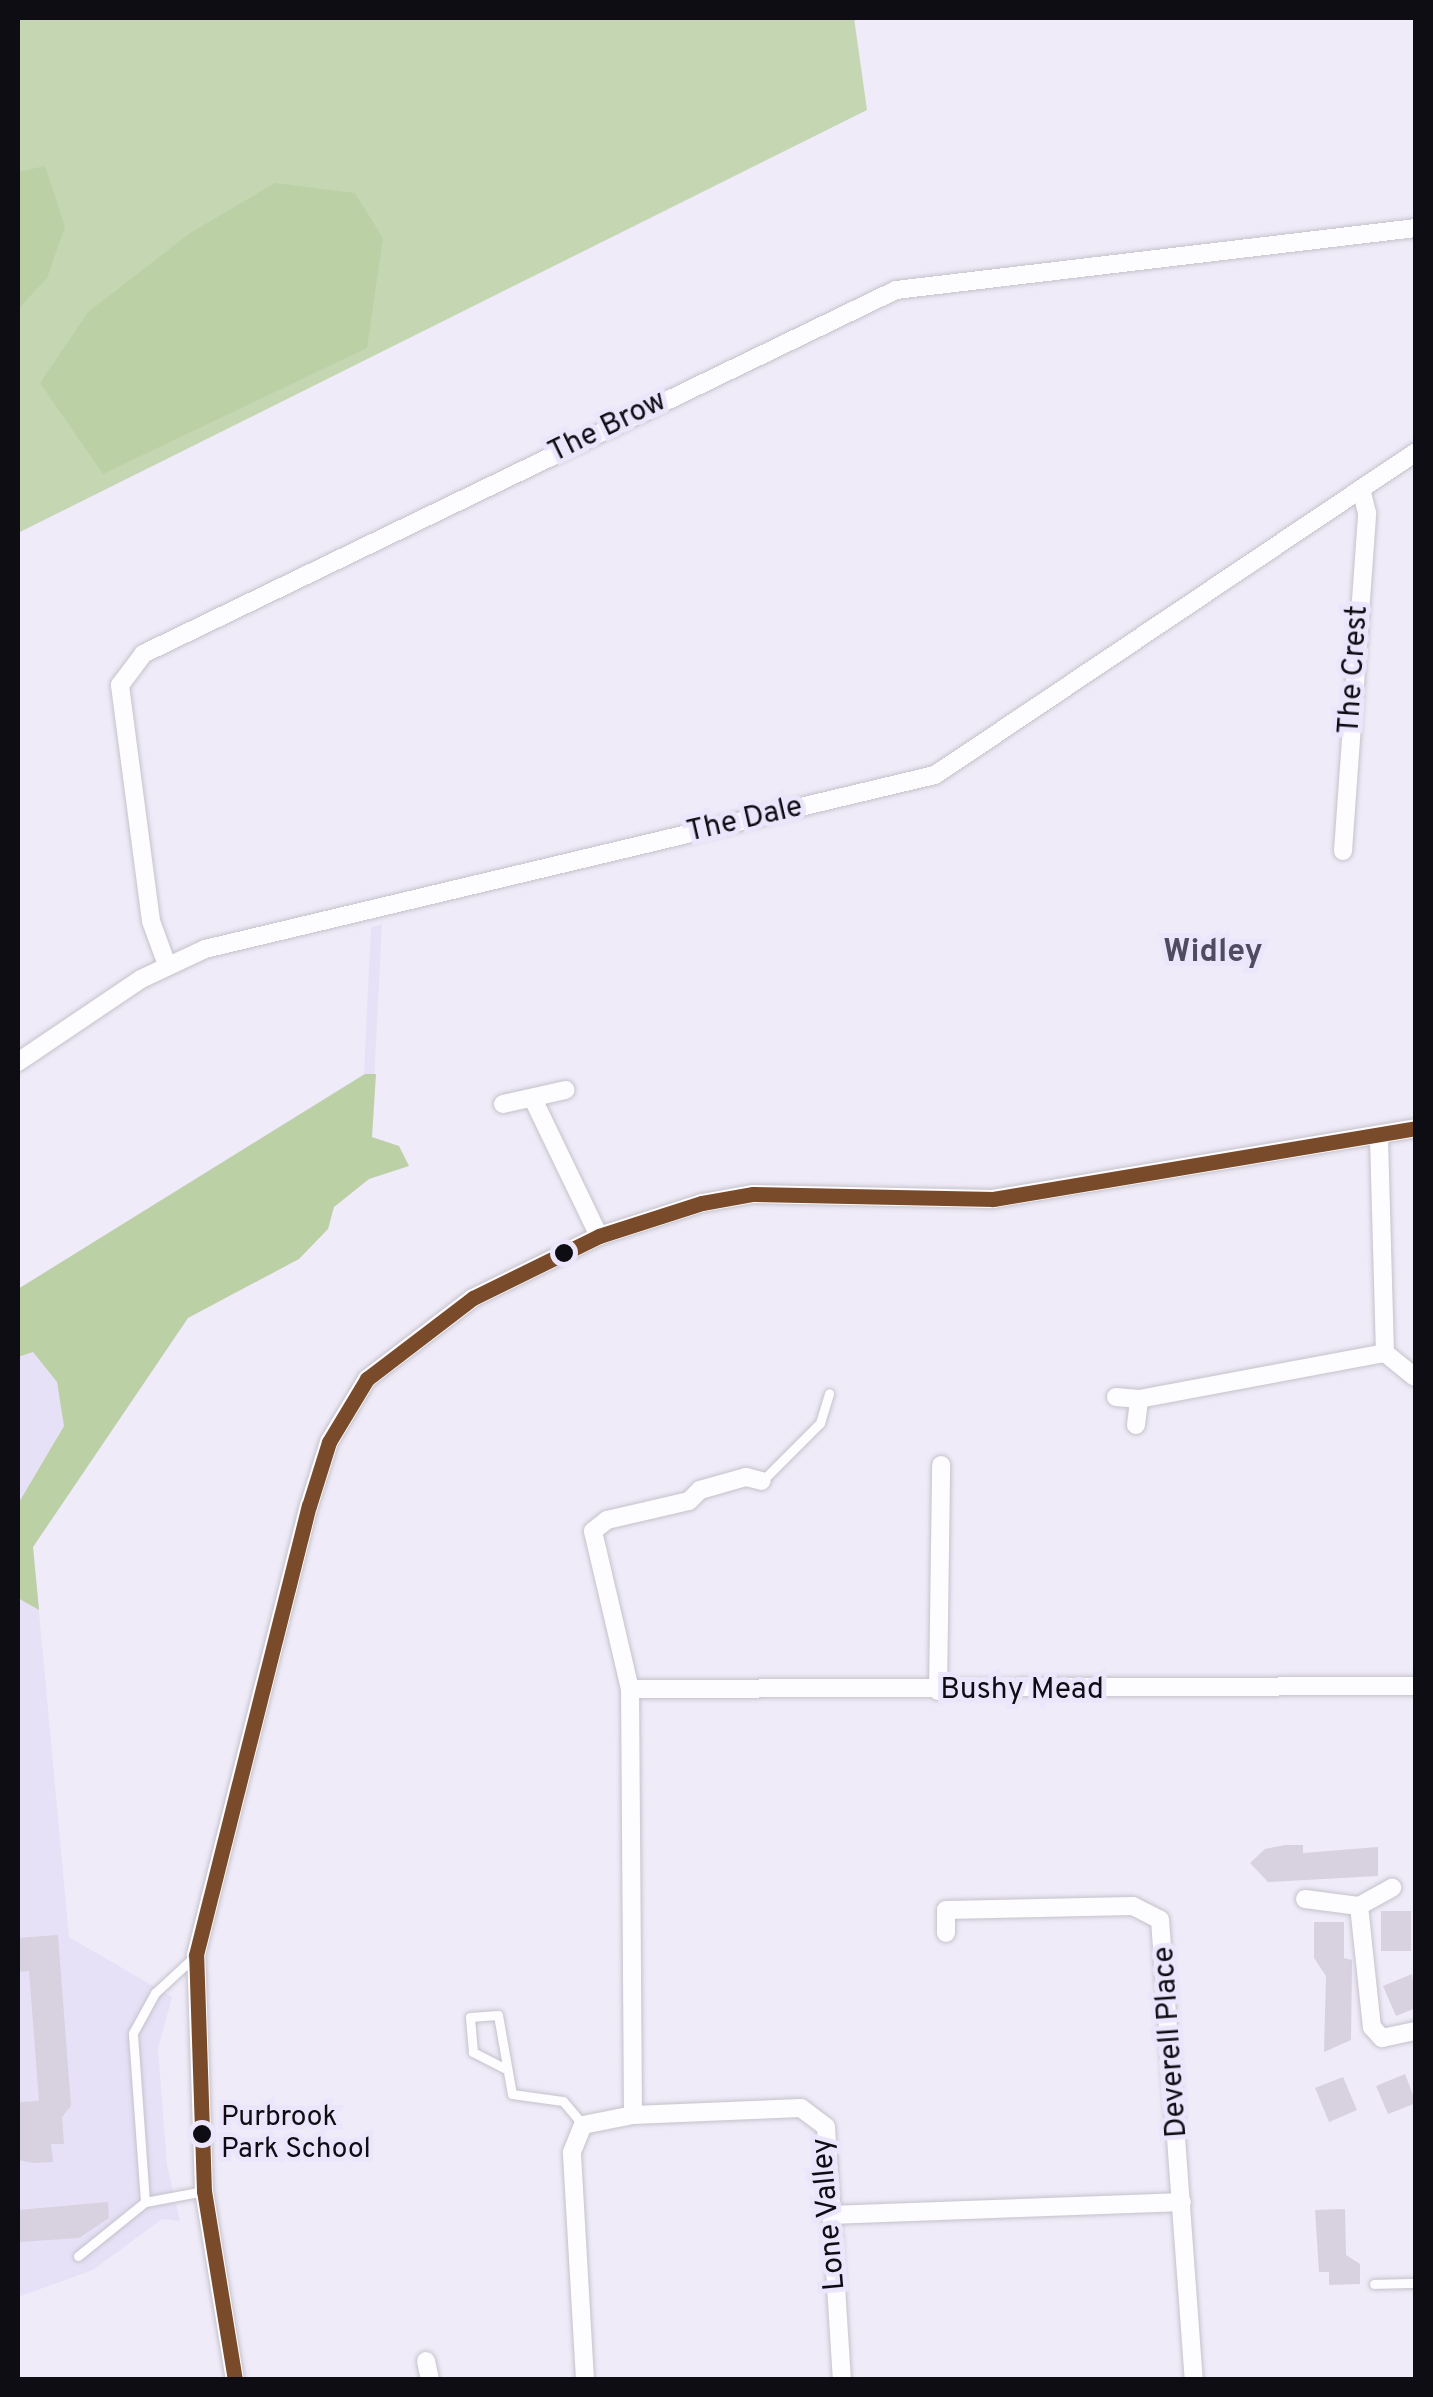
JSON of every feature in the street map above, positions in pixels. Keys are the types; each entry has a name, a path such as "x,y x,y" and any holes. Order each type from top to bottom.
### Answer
{"street":[{"name":"The Brow","path":"167,965 151,922 120,685 143,654 896,290 1416,228"},
{"name":"The Dale","path":"18,1062 167,965 237,940 934,775 1416,452"},
{"name":"The Crest","path":"1343,852 1367,513 1361,489"},
{"path":"503,1104 565,1090"},
{"path":"533,1099 599,1236"},
{"path":"235,2380 204,2191 196,1954 310,1506 345,1411 367,1379 473,1298 599,1236 753,1194 993,1199 1416,1128"},
{"path":"1379,1135 1385,1353 1414,1377"},
{"path":"1116,1397 1138,1399 1385,1353"},
{"path":"1136,1425 1138,1399"},
{"path":"938,1690 941,1465"},
{"path":"634,2115 630,1689 594,1531 607,1520 689,1501 700,1490 746,1478 762,1481"},
{"name":"Bushy Mead","path":"630,1689 1416,1686"},
{"path":"1305,1899 1360,1906 1392,1888"},
{"name":"Deverell Place","path":"946,1933 946,1902 1133,1906 1160,1920 1194,2380"},
{"path":"1360,1906 1372,2027 1382,2038 1416,2031"},
{"name":"Lone Valley","path":"591,2121 634,2115 801,2108 818,2115 826,2126 842,2380"},
{"path":"585,2380 572,2152 591,2121"},
{"path":"832,2215 1182,2202"}],"lane":[{"path":"762,1481 820,1423 829,1393"},
{"path":"145,2202 133,2033 155,1993 196,1954"},
{"path":"504,2068 473,2052 470,2017 498,2015 504,2068 512,2094 564,2101 591,2121"},
{"path":"78,2256 145,2202 204,2191"},
{"path":"1374,2284 1416,2283"}],"shaded area":[{"name":"Purbrook Park School","path":"382,924 369,1179 188,1318 33,1547 69,1937 172,1997 158,2049 167,2165 180,2221 162,2219 93,2270 18,2297 18,1289 364,1074 371,927"}],"green space":[{"path":"18,18 854,18 867,110 18,533"},
{"path":"45,166 65,227 47,278 18,309 18,172"},
{"path":"275,183 355,193 383,238 367,348 103,474 40,383 88,312 190,233"},
{"path":"365,1074 376,1074 372,1137 399,1146 409,1166 369,1179 334,1207 328,1229 299,1259 188,1318 33,1547 39,1610 18,1598 18,1504 64,1426 57,1382 33,1352 18,1357 18,1289"}],"building":[{"path":"1303,1845 1303,1853 1378,1847 1378,1876 1268,1882 1250,1863 1265,1849"},
{"path":"1381,1911 1411,1911 1411,1951 1381,1951"},
{"path":"1314,1922 1344,1922 1344,1958 1352,1960 1351,2040 1324,2052 1326,1976 1314,1958"},
{"path":"58,1935 71,2106 62,2117 64,2144 51,2144 53,2162 33,2163 18,2160 18,2102 39,2101 29,1971 18,1972 18,1938"},
{"path":"1412,1974 1416,2008 1396,2016 1383,1986"},
{"path":"1405,2074 1416,2103 1388,2114 1376,2086"},
{"path":"1343,2077 1357,2110 1329,2122 1315,2088"},
{"path":"108,2202 109,2218 79,2238 18,2242 18,2210"},
{"path":"1345,2209 1346,2255 1360,2264 1360,2284 1329,2285 1329,2272 1319,2272 1315,2210"}],"transit line":[{"path":"235,2380 204,2191 196,1955 309,1506 329,1442 367,1379 473,1298 599,1236 702,1203 753,1194 993,1199 1416,1128"}],"place":[{"name":"Purbrook Park School","path":"202,2134"}],"district":[{"name":"Widley","path":"1213,953"}]}
